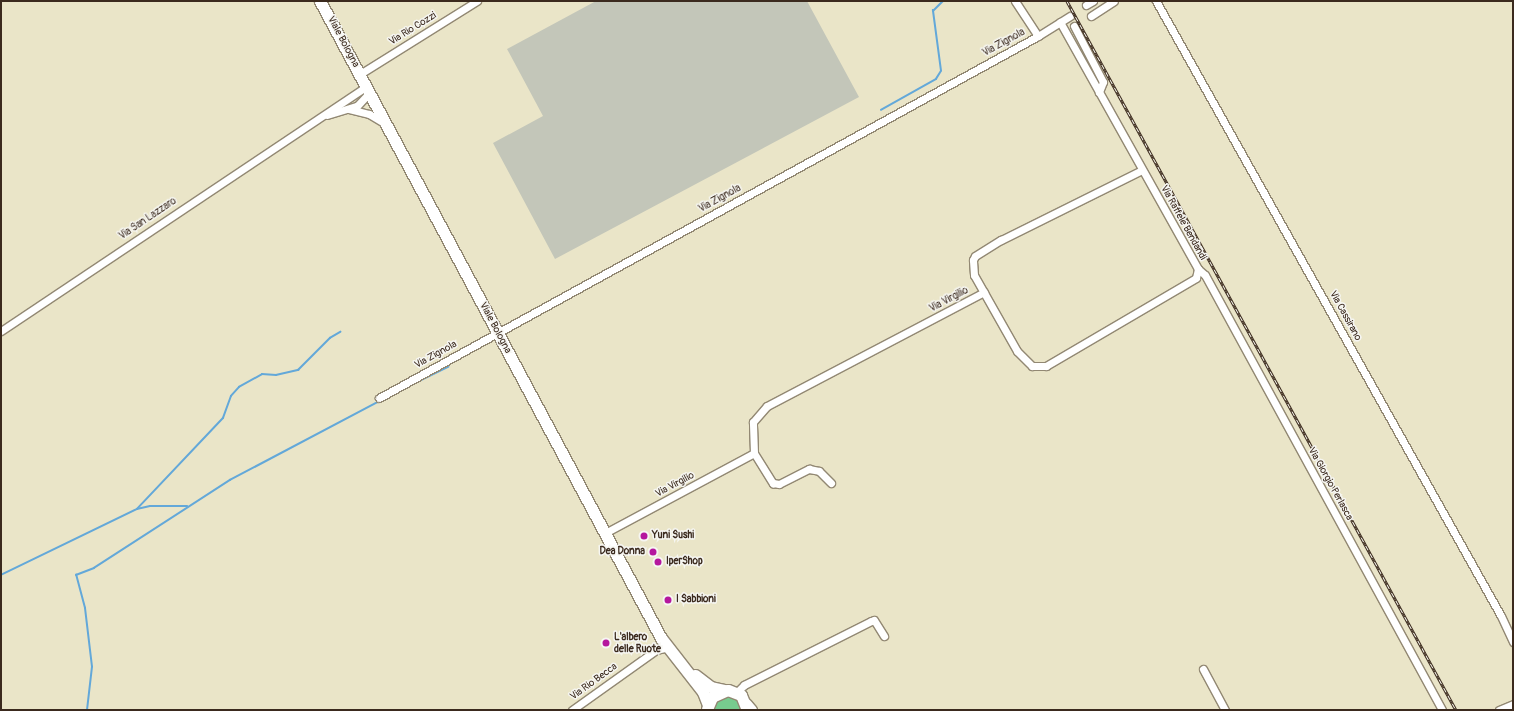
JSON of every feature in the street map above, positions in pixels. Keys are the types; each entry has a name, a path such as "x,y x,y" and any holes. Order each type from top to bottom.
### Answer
{"main road":[{"name":"Viale Bologna","path":"320,1 605,533 671,650"},
{"path":"671,650 700,680 711,687 737,692 748,708"},
{"path":"671,650 703,692 707,707"},
{"path":"707,707 712,697 724,690"}],"street":[{"name":"Via Rio Cozzi","path":"360,74 477,1"},
{"path":"1015,1 1038,36"},
{"path":"1091,16 1114,1"},
{"name":"Via Cassirano","path":"1156,1 1502,616 1513,642"},
{"name":"Via Zignola","path":"379,398 1038,36 1070,16"},
{"name":"Via Raffele Bendandi","path":"984,292 1017,351 1032,366 1046,366 1196,278 1198,269 1060,22"},
{"path":"1074,26 1103,82 1099,92"},
{"name":"Via San Lazzaro","path":"307,125 330,114 357,106 367,90"},
{"name":"Via San Lazzaro","path":"1,331 307,125 367,90"},
{"name":"Via San Lazzaro","path":"349,109 369,114 385,123"},
{"name":"Via Virgilio","path":"605,533 754,453 753,422 767,406 984,292 974,275 973,260 975,256 1001,240 1142,170"},
{"name":"Via Giorgio Perlasca","path":"1198,269 1205,275 1442,710"},
{"path":"754,453 773,483 779,484 809,469 819,471 830,483"},
{"path":"737,692 744,685 871,621 874,620 884,636"},
{"name":"Via Rio Becca","path":"572,710 656,650 671,650"},
{"path":"1203,668 1224,710"},
{"path":"1499,710 1513,704"}],"shaded area":[{"path":"596,1 807,1 859,97 555,259 493,143 543,116 507,49"}],"green space":[{"path":"723,694 738,698 743,710 711,710 711,705"}],"waterway":[{"path":"881,110 936,79 941,71 933,11 943,1"},
{"path":"1,575 137,509 223,418 231,396 239,387 262,374 276,375 298,370 330,338 340,332"},
{"path":"389,396 448,367"},
{"path":"87,710 92,667 85,608 76,575 94,568 230,480 380,401"},
{"path":"137,509 150,506 187,506"}],"railway":[{"path":"1067,1 1456,710"}],"place":[{"name":"Yuni Sushi","path":"644,536"},
{"name":"Dea Donna","path":"653,552"},
{"name":"IperShop","path":"658,562"},
{"name":"I Sabbioni","path":"668,600"},
{"name":"L'albero delle Ruote","path":"606,643"}]}
